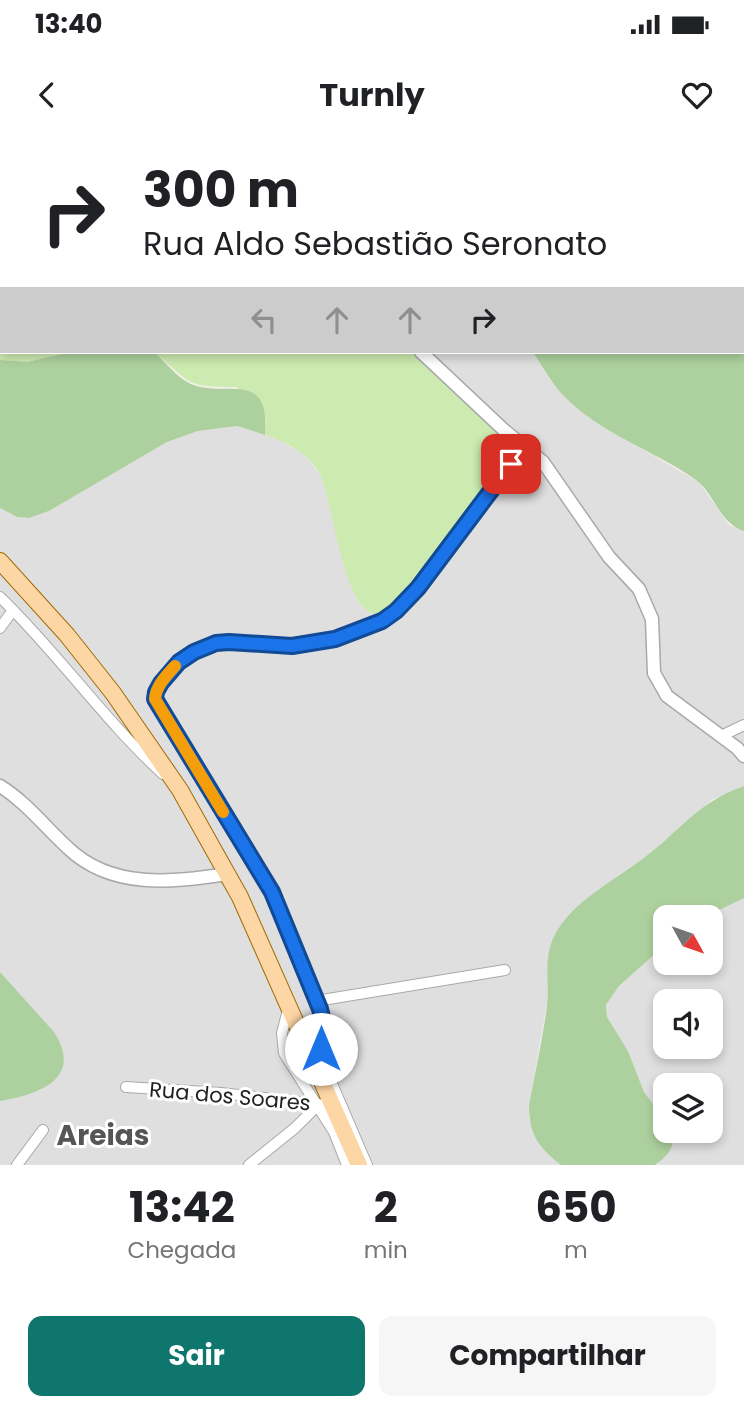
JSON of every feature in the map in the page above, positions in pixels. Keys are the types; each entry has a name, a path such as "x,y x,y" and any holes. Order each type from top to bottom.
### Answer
{"main road":[{"path":"0,561 67,635 113,692 180,790 240,897 289,1006 326,1105 359,1165"}],"street":[{"path":"423,354 505,431 543,462 609,557 639,589 652,619 654,673 661,689 744,756"},
{"path":"368,1165 321,1058 323,1021 272,892 155,699 156,692 179,662 216,643 292,646 335,639 382,621 418,588 524,445"},
{"path":"0,597 91,695 129,743 180,790"},
{"path":"0,628 13,610"},
{"path":"721,736 744,725"},
{"path":"0,786 13,794 69,850 105,873 123,879 149,880 228,874"},
{"path":"316,1001 505,970"},
{"path":"289,1006 282,1033 284,1053 326,1105 347,1165"},
{"name":"Rua dos Soares","path":"125,1087 221,1093 326,1105"},
{"path":"249,1165 326,1105"},
{"path":"17,1165 43,1130"}],"shaded area":[{"path":"417,354 534,354 551,381 574,406 595,422 699,482 729,525 744,530 744,786 713,799 644,858 597,890 568,918 554,938 548,964 547,1003 529,1105 529,1120 550,1156 561,1165 0,1165 0,1101 35,1092 18,994 0,972 0,508 17,517 29,518 49,511 167,442 198,431 237,426 280,440 306,456 322,477 327,493 426,364"},
{"path":"744,898 744,1165 655,1165 669,1143 723,1143 723,1073 653,1073 653,1104 644,1092 628,1051 607,1017 606,1005 619,986 653,956 653,975 723,975 723,908"}],"green space":[{"path":"0,354 62,354 27,362 0,360"},
{"path":"62,354 156,354 176,374 191,384 253,393 260,400 265,414 265,435 237,426 198,431 167,442 49,511 29,518 17,517 0,508 0,360 27,362"},
{"path":"156,354 417,354 498,430 507,451 506,464 497,485 402,600 388,611 379,614 366,610 347,576 323,484 313,464 295,449 265,435 266,421 236,387 207,386 183,377"},
{"path":"534,354 744,354 744,530 727,520 696,480 594,421 555,386"},
{"path":"744,786 744,898 723,908 723,905 653,905 653,956 619,986 606,1005 607,1017 628,1051 644,1092 653,1104 653,1143 673,1143 672,1146 655,1165 561,1165 536,1139 529,1105 547,1005 550,947 556,932 590,896 645,857 702,808 728,792"},
{"path":"0,972 54,1032 62,1048 64,1062 53,1082 29,1094 0,1101"}],"slow traffic":[{"path":"175,666 161,683 155,699 223,812"}],"district":[{"name":"Areias","path":"103,1135"}],"route":[{"path":"321,1049 323,1021 320,1009 272,892 155,699 156,692 179,662 216,643 292,646 335,639 382,621 418,588 511,464"}]}
